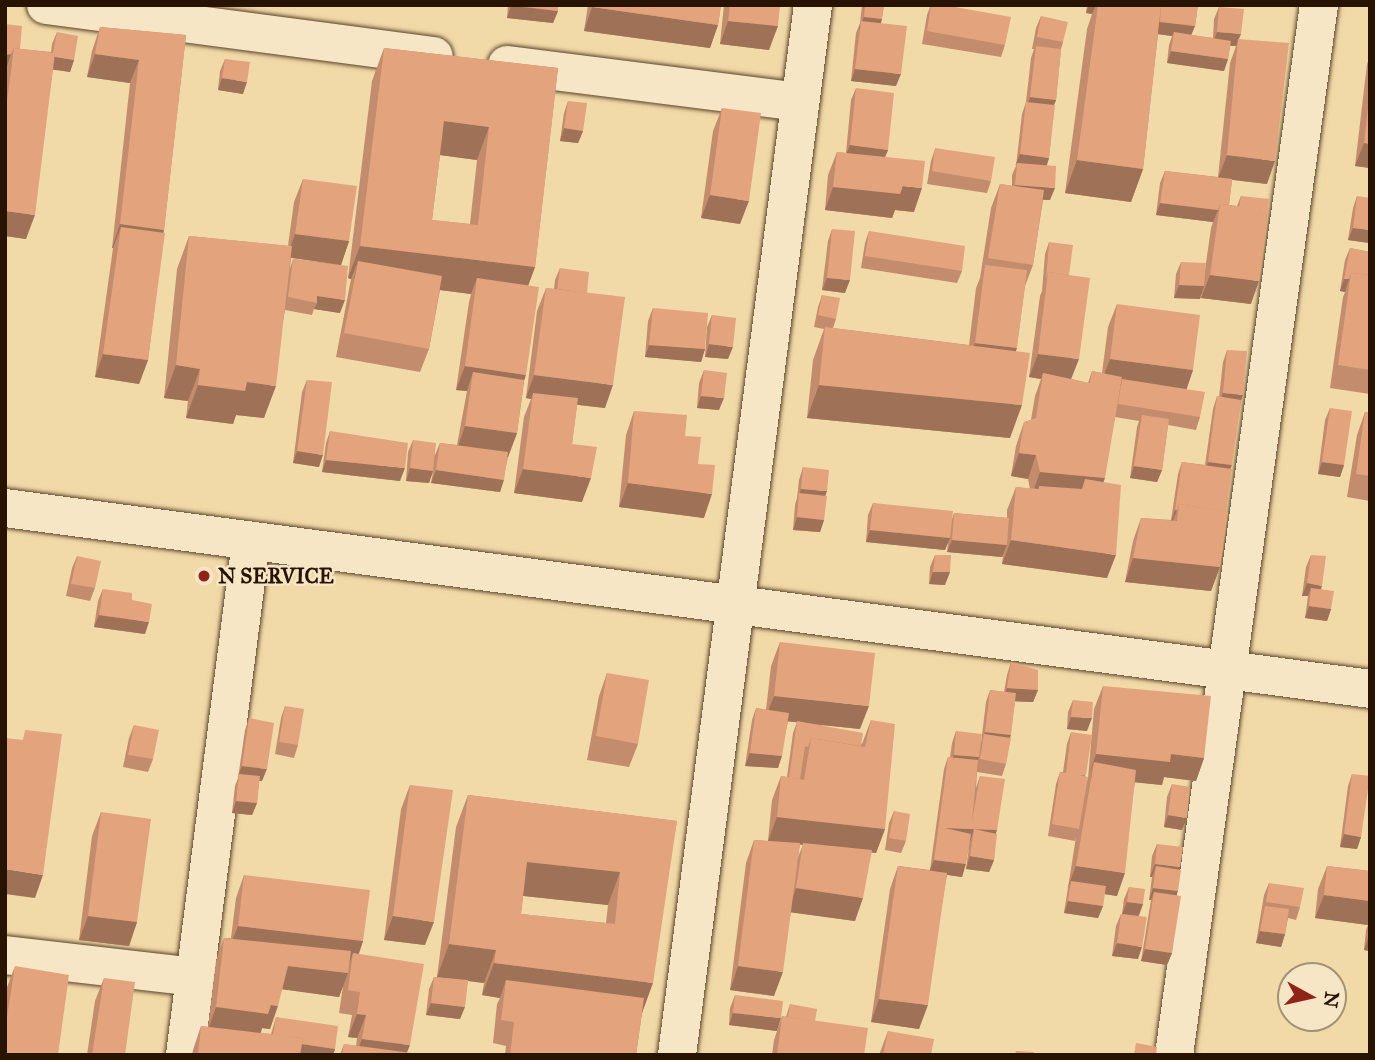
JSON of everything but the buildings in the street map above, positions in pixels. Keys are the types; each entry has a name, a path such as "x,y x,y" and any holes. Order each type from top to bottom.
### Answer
{"street":[{"path":"46,5 273,20 800,102"},
{"path":"677,1055 813,5"},
{"path":"1174,1055 1319,5"},
{"path":"5,508 1370,689"},
{"path":"185,1055 251,542"},
{"path":"5,955 195,977"}],"place":[{"name":"N SERVICE","path":"204,576"}]}
